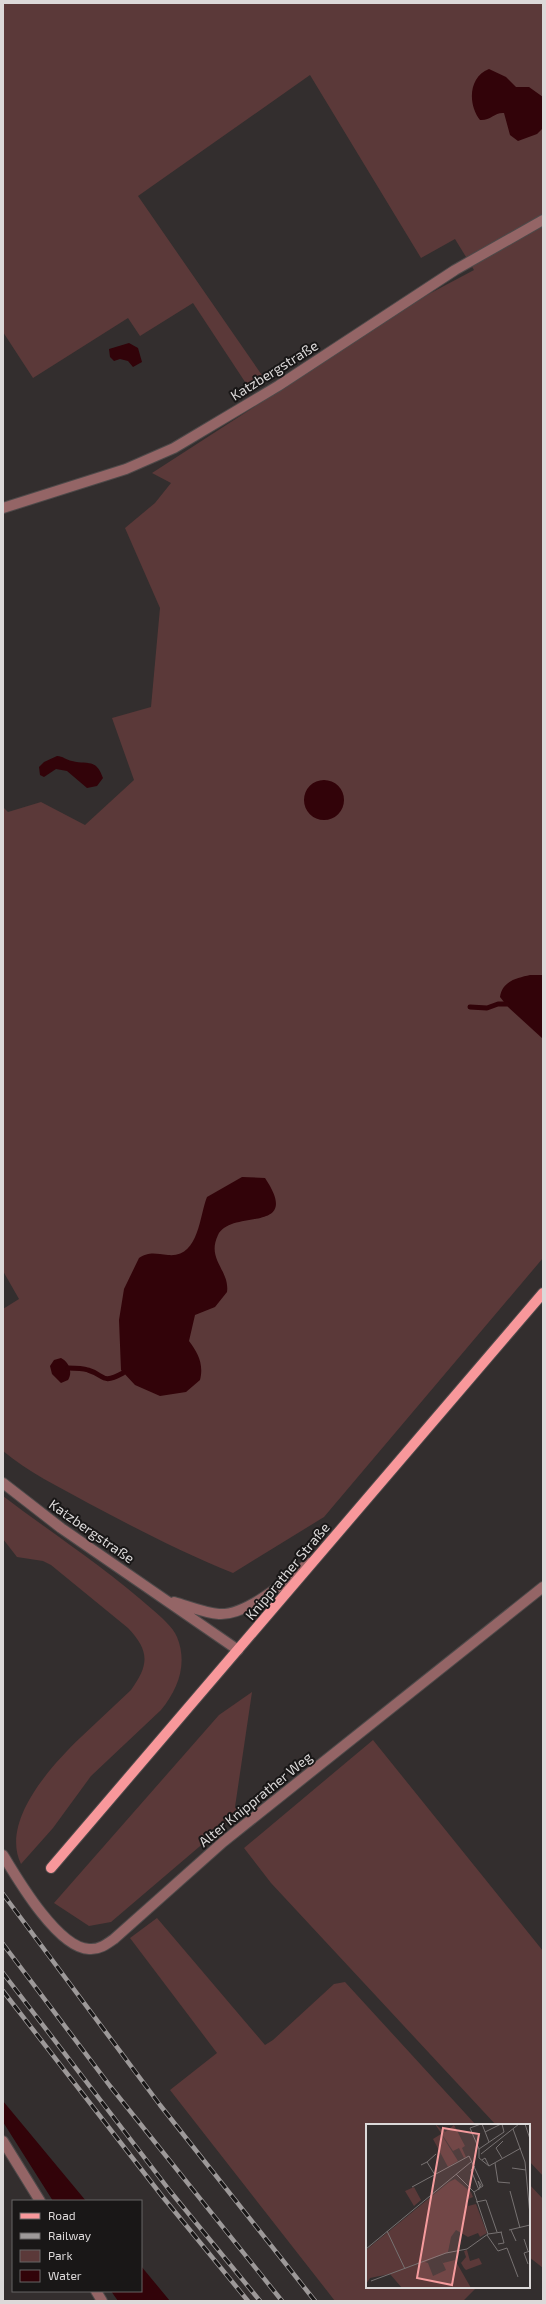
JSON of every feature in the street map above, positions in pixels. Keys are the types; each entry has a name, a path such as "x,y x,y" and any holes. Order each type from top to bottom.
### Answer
{"main road":[{"name":"Knipprather Straße","path":"52,1868 543,1293"}],"street":[{"name":"Katzbergstraße","path":"3,508 126,469 174,448 278,386 455,270 543,220"},
{"name":"Katzbergstraße","path":"3,1483 61,1528 238,1650"},
{"name":"Katzbergstraße","path":"166,1600 220,1614 235,1611 256,1602 317,1557"},
{"name":"Alter Knipprather Weg","path":"3,1855 41,1913 60,1934 77,1946 89,1949 98,1948 114,1939 223,1842 543,1587"},
{"path":"3,2141 39,2200"},
{"path":"97,2292 102,2301"}],"green space":[{"path":"3,3 543,3 543,1258 324,1517 233,1573 178,1549 88,1503 33,1472 3,1451 3,1309 19,1299 3,1271 3,807 8,812 41,802 85,825 134,780 112,718 151,707 160,608 125,528 155,503 171,483 152,473 427,295 474,270 455,239 421,258 310,75 138,196 266,381 251,391 193,303 140,336 128,318 33,378 3,332"},
{"path":"3,1496 98,1565 160,1616 175,1633 182,1657 180,1676 172,1694 161,1710 91,1776 53,1828 21,1864 16,1847 17,1830 23,1812 32,1795 43,1778 69,1749 131,1690 141,1673 144,1665 144,1658 140,1644 128,1628 51,1565 43,1561 17,1557 3,1539"},
{"path":"252,1692 235,1807 240,1812 111,1922 89,1926 54,1903 219,1715"},
{"path":"373,1740 543,1951 543,2176 530,2162 530,2124 495,2124 271,1883 244,1848"},
{"path":"157,1918 265,2045 273,2040 334,1984 345,1982 475,2124 366,2124 366,2288 476,2288 463,2301 335,2301 170,2090 217,2053 130,1938"},
{"path":"530,2185 543,2199 543,2268 530,2258"}],"water":[{"path":"489,69 506,77 516,87 529,87 543,97 543,128 537,134 518,141 510,135 504,113 480,120 473,107 472,92 477,78"},
{"path":"129,343 138,348 142,362 133,367 128,361 120,359 114,361 110,357 109,349"},
{"path":"57,756 94,765 97,767 103,778 97,786 87,788 67,771 56,769 44,777 40,775 39,767 44,762"},
{"path":"328,780 335,783 341,789 344,800 343,808 335,817 328,820 320,820 313,817 305,808 304,796 307,789 316,781"},
{"path":"530,975 543,975 543,1039 508,1007 500,997 504,987 511,981"},
{"path":"242,1177 265,1178 274,1196 276,1207 270,1214 261,1218 236,1223 225,1227 218,1235 215,1244 216,1258 225,1277 227,1292 215,1307 195,1315 189,1341 201,1364 200,1380 186,1392 160,1396 135,1385 121,1370 119,1320 124,1289 139,1258 150,1254 178,1254 186,1250 196,1235 207,1197"},
{"path":"61,1358 68,1365 70,1374 68,1380 61,1383 52,1374 50,1366 54,1360"},
{"path":"3,2101 85,2200 52,2200 3,2122"},
{"path":"142,2267 170,2301 118,2301 112,2292 142,2292"}],"waterway":[{"path":"470,1007 487,1008 498,1004 507,1004"},
{"path":"68,1368 86,1369 107,1379 116,1377 123,1373"}],"railway":[{"path":"3,1894 160,2105 315,2301"},
{"path":"3,1944 110,2086 282,2301"},
{"path":"3,1973 170,2191 260,2301"},
{"path":"3,1991 162,2196 248,2301"}]}
